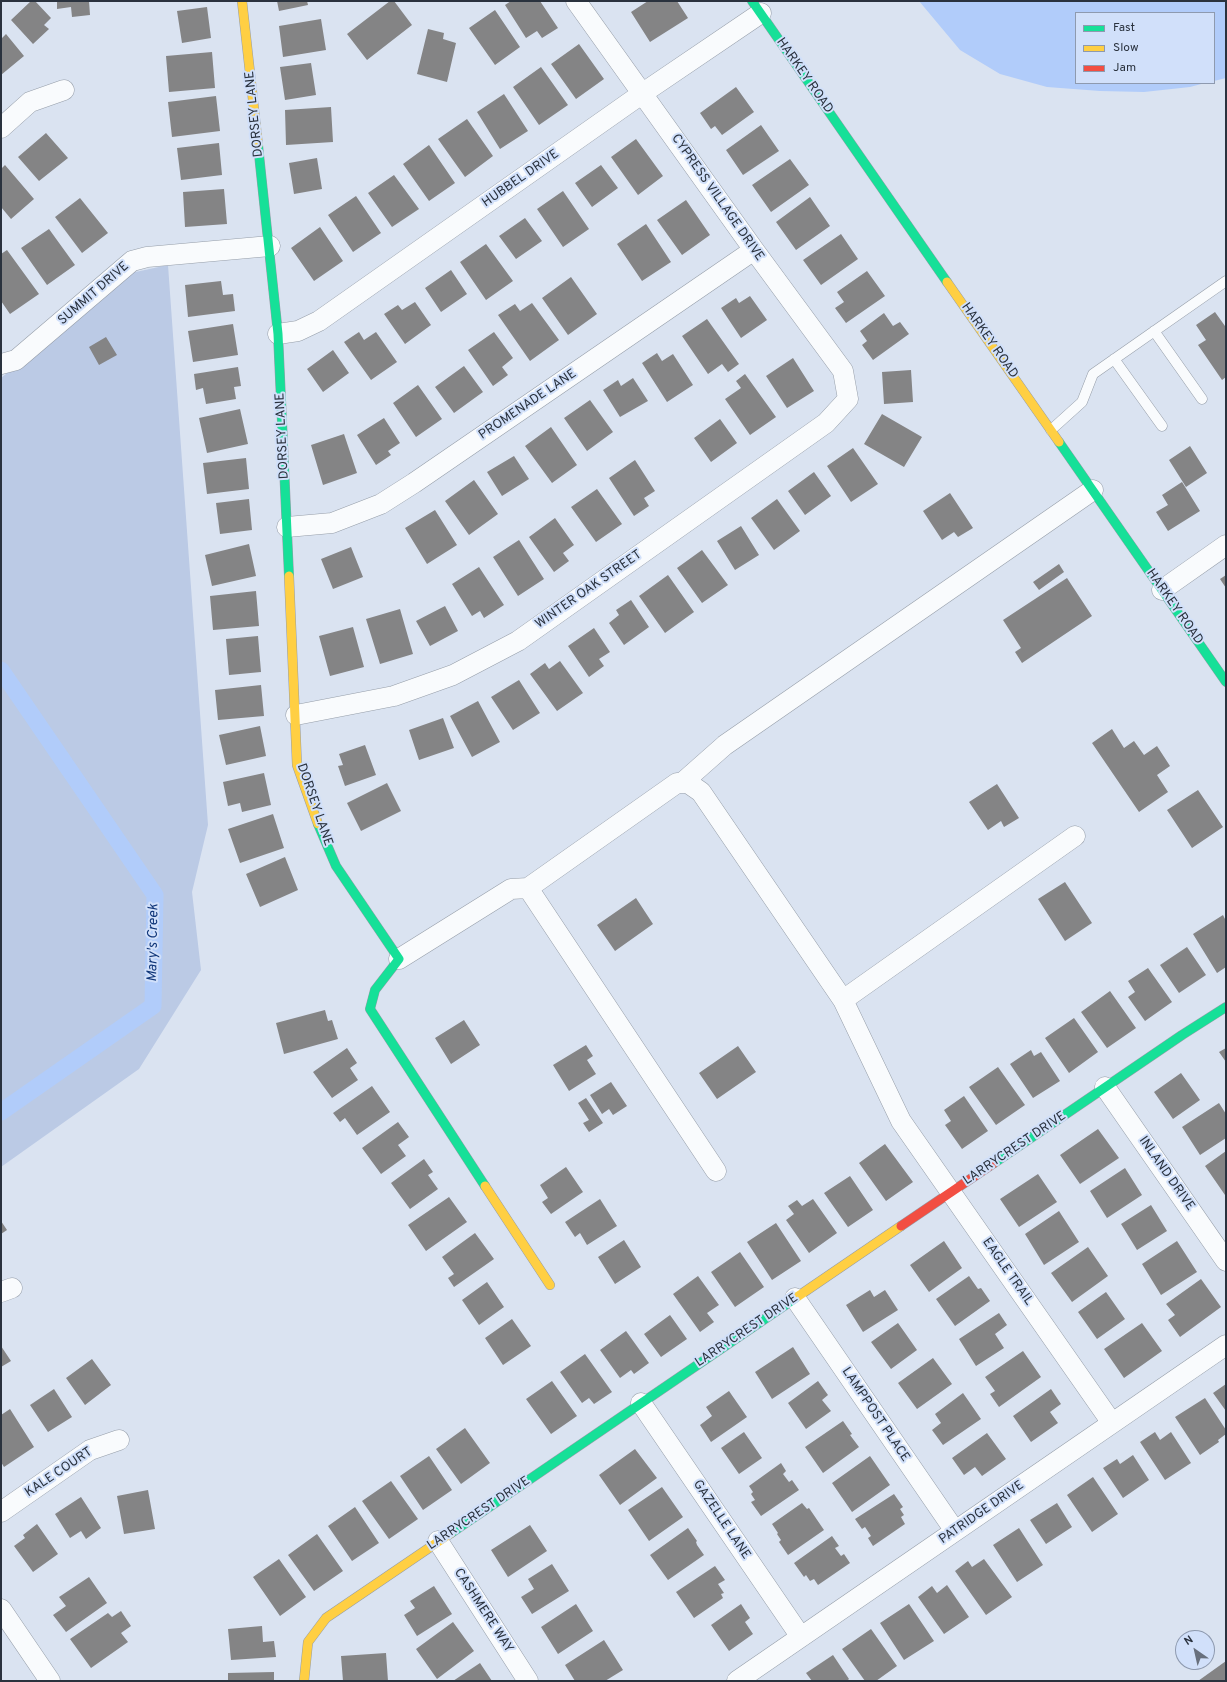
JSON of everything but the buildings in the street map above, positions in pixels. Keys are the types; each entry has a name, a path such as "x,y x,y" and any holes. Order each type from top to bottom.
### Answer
{"street":[{"name":"DORSEY LANE","path":"242,1 270,246 278,334 296,715 297,765 316,820 336,866 399,959"},
{"name":"CYPRESS VILLAGE DRIVE","path":"576,1 754,250 843,371 848,399"},
{"name":"HUBBEL DRIVE","path":"278,334 298,331 319,321 643,93 756,7"},
{"name":"HARKEY ROAD","path":"756,7 1226,682"},
{"path":"1,128 30,102 64,90"},
{"name":"SUMMIT DRIVE","path":"1,364 16,360 132,261 147,257 270,246"},
{"name":"PROMENADE LANE","path":"287,527 332,523 380,504 427,474 754,250"},
{"name":"WINTER OAK STREET","path":"296,715 394,696 453,675 518,640 826,423 848,399"},
{"path":"550,1285 370,1009 376,990 399,959 511,889 528,888 677,783 682,783 725,745 1093,490"},
{"path":"1162,590 1226,545"},
{"name":"EAGLE TRAIL","path":"682,783 688,783 701,792 843,1000 901,1122 1112,1423"},
{"path":"843,1000 1075,836"},
{"path":"528,888 716,1171"},
{"name":"LARRYCREST DRIVE","path":"304,1681 308,1642 326,1618 1105,1087 1216,1012 1226,1007"},
{"name":"INLAND DRIVE","path":"1105,1087 1226,1261"},
{"name":"LAMPPOST PLACE","path":"795,1298 955,1531"},
{"name":"PATRIDGE DRIVE","path":"737,1681 1226,1344"},
{"name":"GAZELLE LANE","path":"641,1403 801,1637"},
{"name":"KALE COURT","path":"1,1512 90,1450 120,1440"},
{"name":"CASHMERE WAY","path":"438,1541 528,1681"},
{"path":"1,1609 50,1681"}],"lane":[{"path":"1051,430 1082,402 1093,374 1226,281"},
{"path":"1154,330 1202,399"},
{"path":"1114,359 1162,426"}],"shaded area":[{"path":"168,265 208,825 192,892 201,970 139,1069 1,1167 1,378 131,273"}],"water":[{"path":"919,1 1226,1 1226,78 1215,81 1215,12 1075,12 1075,84 1201,84 1190,87 1144,92 1100,91 1047,87 1000,74 960,50"}],"waterway":[{"name":"Mary's Creek","path":"1,670 155,895 153,1006 1,1112"}],"traffic: fast":[{"path":"752,1 947,282"},
{"path":"258,145 278,334 289,576"},
{"path":"1059,442 1226,682"},
{"path":"318,824 336,866 399,959 375,990 370,1009 485,1186"},
{"path":"994,1163 1182,1035 1226,1007"},
{"path":"451,1533 797,1297"}],"traffic: slow":[{"path":"242,1 258,145"},
{"path":"947,282 1059,442"},
{"path":"289,576 297,765 318,824"},
{"path":"485,1186 550,1285"},
{"path":"797,1297 901,1226"},
{"path":"304,1681 308,1642 326,1618 451,1533"}],"traffic: jam":[{"path":"901,1226 994,1163"}]}
